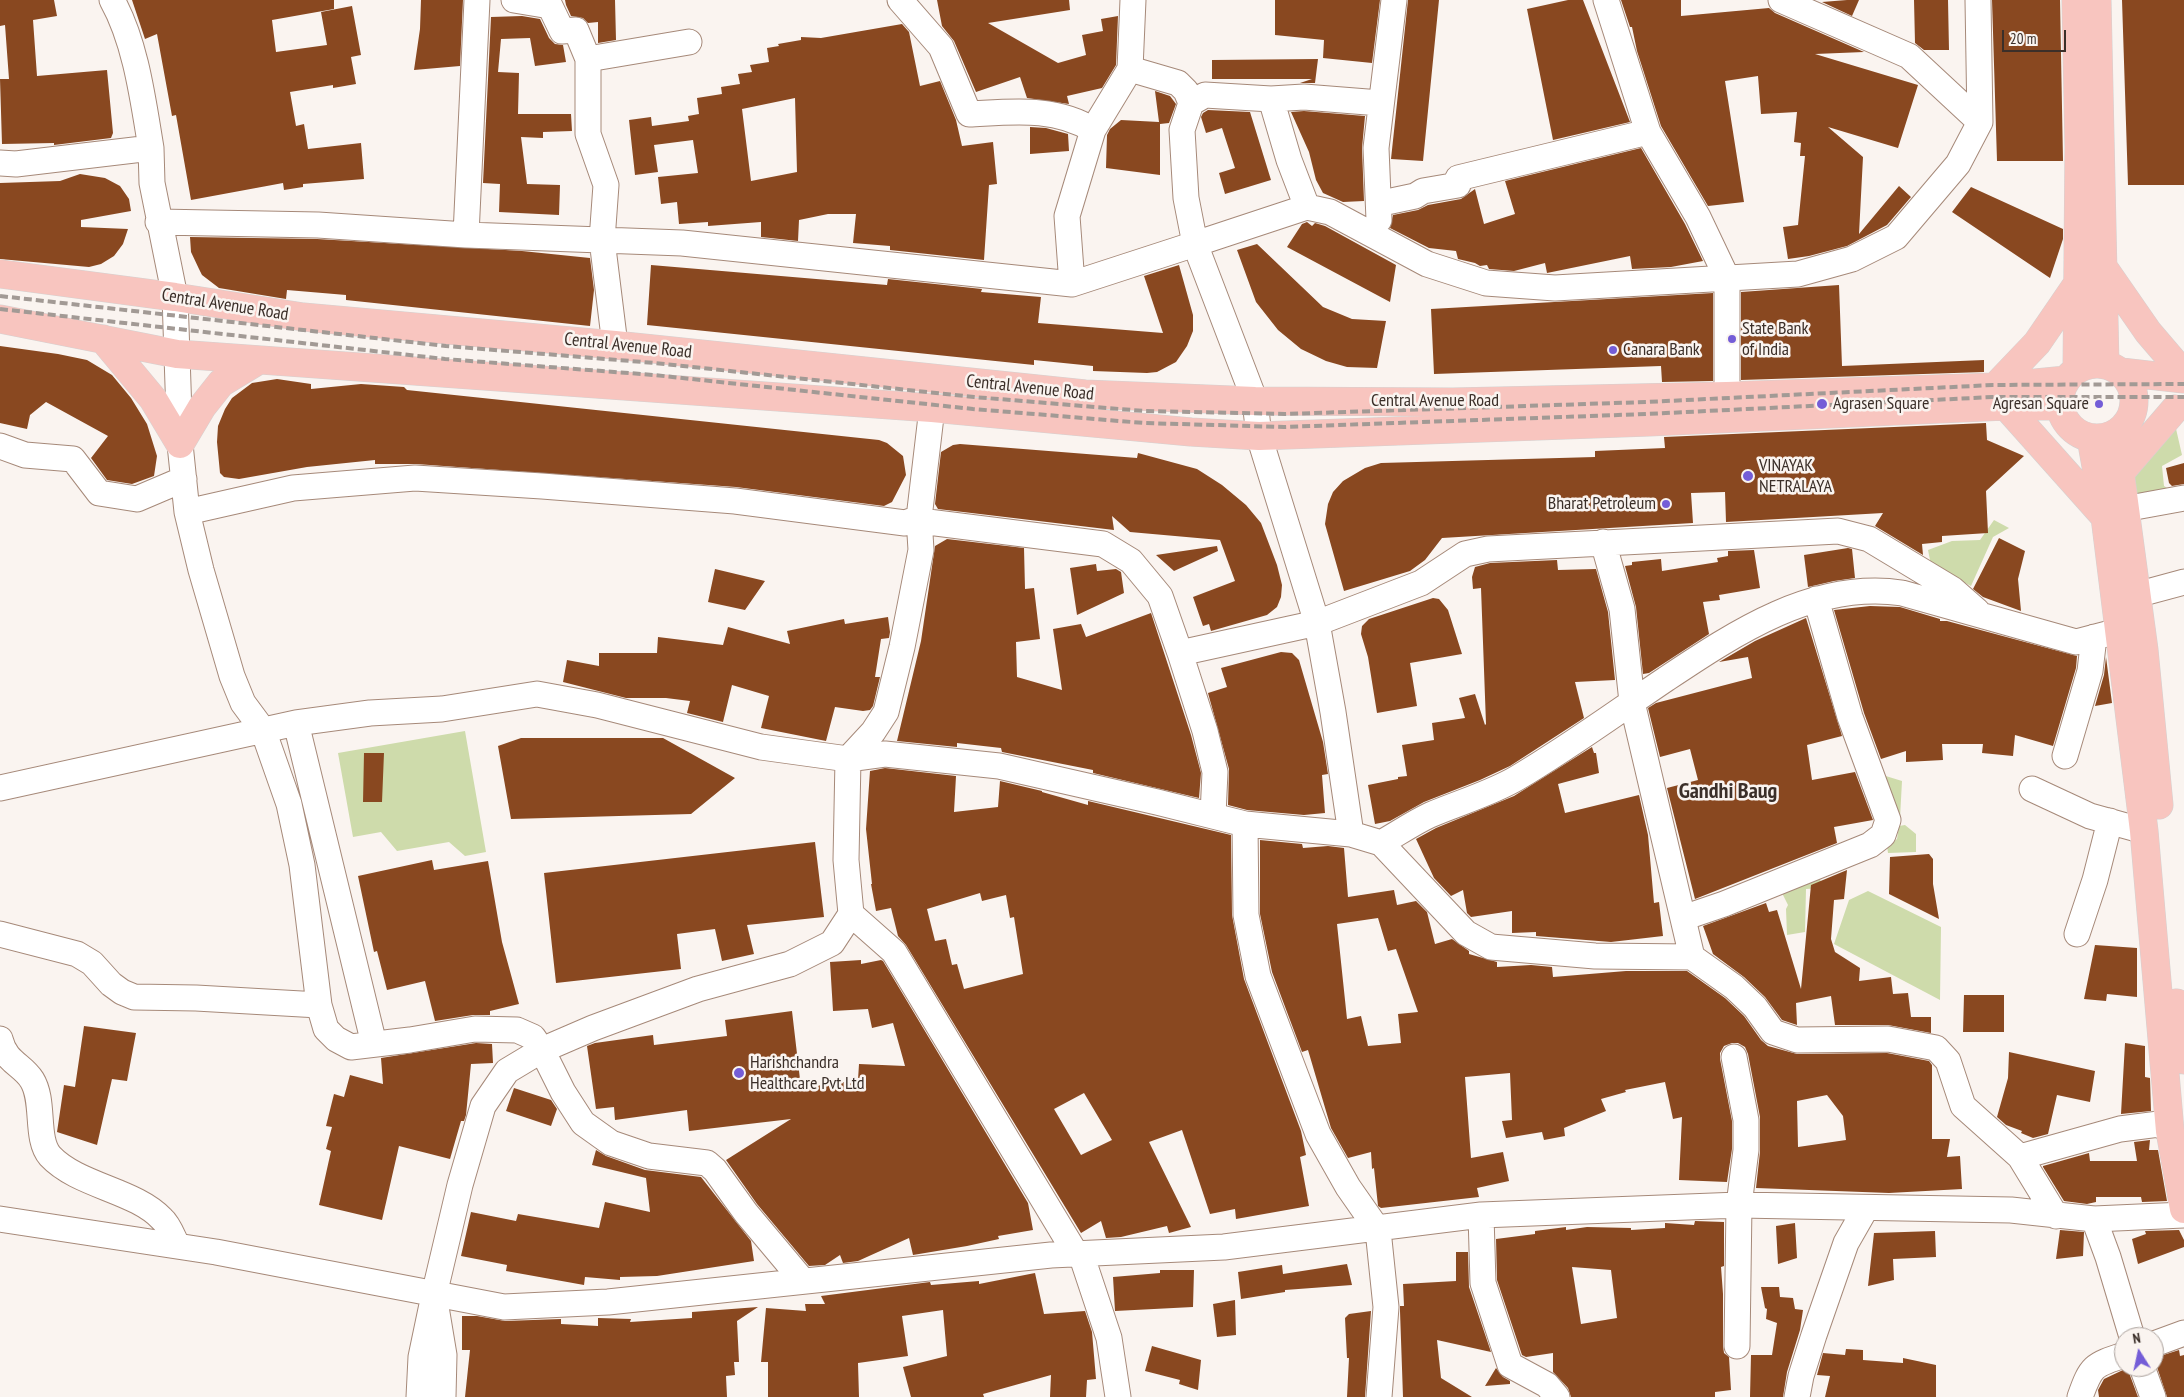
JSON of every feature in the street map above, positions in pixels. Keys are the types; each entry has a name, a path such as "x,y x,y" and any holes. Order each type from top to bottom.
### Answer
{"main road":[{"path":"2076,0 2079,147 2078,283 2063,417 2070,427 2079,434 2103,436 2125,427 2132,417 2135,405 2130,381 2113,368 2103,267 2097,0"},
{"path":"2103,267 2148,332 2184,374"},
{"name":"Central Avenue Road","path":"0,274 174,297 303,317 615,345 1085,394 1254,402 1454,402 1728,396 2000,396"},
{"path":"2078,283 2000,396 2115,513"},
{"name":"Central Avenue Road","path":"0,319 177,354 932,408 1191,432 1259,436 1650,422 2000,396 2068,385"},
{"path":"103,340 153,399 180,444 202,406 221,383 259,360"},
{"path":"2068,385 2086,366 2113,368 2184,379"},
{"path":"2135,405 2179,409"},
{"path":"2120,473 2179,409"},
{"path":"2103,436 2120,473 2115,513 2118,633 2144,831 2170,1131 2184,1209"},
{"path":"2103,436 2115,513 2136,594 2118,633 2184,1060"}],"street":[{"path":"112,0 117,8 135,61 151,148 152,183 158,222 174,297 180,444 187,512 201,570 232,676 244,703 263,730 289,804 302,865 319,1005 326,1029 336,1039 351,1047 410,1040 475,1029 517,1030 533,1037 583,1124 612,1143 649,1156 708,1163 746,1213 804,1280"},
{"path":"466,235 477,0"},
{"path":"514,0 550,6 562,31 576,30 588,60 588,134 606,185 602,240 615,345"},
{"path":"900,0 941,47 968,114 1032,111 1079,121 1093,130"},
{"path":"1072,284 1067,216 1093,130 1130,70 1133,0"},
{"path":"1378,238 1380,208 1376,148 1394,0"},
{"path":"1606,0 1648,132 1698,217 1727,278 1728,396"},
{"path":"1781,0 1909,56 1980,122"},
{"path":"158,222 318,225 466,235 682,243 1072,284 1307,207 1330,212 1427,264 1486,283 1556,288 1798,274 1852,259 1896,237 1958,164 1980,122 1978,0"},
{"path":"588,60 689,42"},
{"path":"1130,70 1178,83 1186,91 1191,103 1182,130 1186,198 1195,244 1254,402 1259,436 1317,623 1351,834"},
{"path":"1191,103 1205,95 1271,99 1304,97 1380,103"},
{"path":"1271,99 1288,160 1307,207"},
{"path":"1380,208 1382,203 1415,196 1423,190 1458,185 1458,178 1648,132"},
{"path":"0,163 16,164 151,148"},
{"path":"419,1397 421,1357 460,1185 483,1106 507,1071 542,1050 593,1028 698,990 790,964 832,943 851,914 846,860 848,759 873,732 886,712 902,647 920,550 920,520 932,408"},
{"path":"0,446 25,455 73,459 99,493 138,498 184,479"},
{"path":"187,512 293,488 415,478 735,501 905,523 920,520 1103,544 1131,560 1160,596 1205,730 1215,772 1213,815"},
{"path":"2115,513 2184,498"},
{"path":"1180,653 1317,623 1421,582 1465,554 1488,549 1838,531 1869,539 1952,589 1984,617"},
{"path":"1603,542 1622,609 1632,702 1692,957"},
{"path":"2136,594 2184,582"},
{"path":"1381,843 1427,816 1516,779 1726,639 1785,610 1816,599 1848,593 1889,591 2076,642 2118,633"},
{"path":"1683,918 1724,904 1870,845 1883,835 1888,820 1884,804 1850,717 1816,599"},
{"path":"2065,756 2090,671 2118,633"},
{"path":"0,788 296,722 370,713 442,709 537,694 597,706 761,747 848,759 885,754 999,766 1245,824 1351,834 1381,843 1466,933 1491,947 1595,956 1692,957 1734,987 1755,1007 1773,1032 1797,1040 1888,1039 1936,1048 1948,1061 1963,1106 2020,1157 2056,1216"},
{"path":"296,722 374,1044"},
{"path":"2032,788 2090,816 2144,831"},
{"path":"2077,934 2095,880 2110,821"},
{"path":"1245,824 1246,915 1258,976 1318,1134 1348,1187 1378,1230 1386,1307 1379,1397"},
{"path":"851,914 894,952 1078,1254 1109,1338 1118,1397"},
{"path":"0,934 77,954 92,962 116,988 134,996 319,1005"},
{"path":"0,1039 2,1048 15,1065 31,1078 39,1095 41,1131 49,1155 66,1169 145,1206 163,1219 177,1245"},
{"path":"1734,1057 1746,1120 1746,1150 1739,1205 1737,1346"},
{"path":"2020,1157 2120,1129 2159,1124 2170,1131"},
{"path":"0,1219 177,1245 504,1307 608,1302 804,1280 1078,1254 1224,1247 1378,1230 1481,1215 1739,1205 2011,1210 2094,1219 2184,1215"},
{"path":"1796,1397 1800,1376 1846,1243 1866,1208"},
{"path":"1481,1215 1483,1283 1510,1365 1547,1385 1556,1397"},
{"path":"2094,1219 2108,1257 2129,1327"},
{"path":"434,1295 444,1355 443,1397"},
{"path":"2164,1340 2184,1333"},
{"path":"2080,1397 2092,1369 2102,1362 2114,1358"},
{"path":"2146,1377 2153,1397"}],"green space":[{"path":"2174,420 2182,455 2162,466 2164,486 2177,494 2129,502 2125,475"},
{"path":"1994,520 2009,528 1993,537 1971,586 1931,565 1928,550 1952,541 1980,540"},
{"path":"465,731 486,852 465,856 449,842 397,851 381,832 353,837 338,753"},
{"path":"1876,773 1902,781 1900,818"},
{"path":"1905,825 1916,834 1916,852 1888,853 1887,846 1897,839 1899,826"},
{"path":"1820,873 1821,888 1806,889 1805,932 1787,935 1786,909 1788,905 1780,889"},
{"path":"1868,891 1941,927 1940,1000 1834,944 1849,900"}],"building":[{"path":"0,0 54,0 57,16 33,20 37,76 107,70 113,133 111,138 54,145 54,143 2,144 0,79 9,79 5,25 0,26"},
{"path":"132,0 334,0 334,9 272,20 276,52 327,45 321,12 352,6 361,55 351,57 356,84 333,88 333,85 290,92 296,126 304,124 308,149 361,143 364,179 303,184 303,187 284,190 283,183 191,200 176,115 172,116 157,34 145,39"},
{"path":"421,0 463,0 460,66 414,70 420,29"},
{"path":"565,0 615,0 616,40 598,43 598,22 588,23 583,18 571,16"},
{"path":"937,0 1069,0 1070,10 988,23 1058,63 1086,55 1082,35 1103,31 1101,19 1118,16 1116,65 1102,88 1067,96 1069,104 1027,98 1020,77 976,92 954,41 942,26"},
{"path":"1275,0 1380,0 1372,63 1323,58 1324,40 1275,35"},
{"path":"1408,0 1439,0 1423,161 1391,159"},
{"path":"1568,0 1583,0 1630,122 1553,140 1527,9"},
{"path":"1621,0 1681,0 1681,16 1769,8 1775,13 1864,52 1815,54 1918,85 1898,148 1828,127 1863,157 1859,234 1899,186 1911,197 1887,225 1847,246 1809,256 1788,259 1783,227 1798,225 1805,156 1800,156 1801,143 1794,142 1797,112 1761,114 1758,76 1725,81 1744,202 1708,206 1661,126 1637,51 1632,27 1630,27"},
{"path":"1859,0 1852,16 1822,2"},
{"path":"1914,0 1948,0 1949,50 1924,50 1915,43"},
{"path":"1992,0 2060,0 2063,161 1997,161"},
{"path":"2122,0 2184,0 2184,185 2128,185"},
{"path":"522,16 540,19 549,38 555,44 563,45 566,62 535,66 530,38 501,39 498,72 519,73 518,114 571,114 572,131 543,132 543,138 521,137 527,184 560,185 559,215 499,212 500,184 483,183 491,17"},
{"path":"902,24 909,32 920,86 940,81 956,120 962,146 993,142 997,184 989,185 984,260 890,250 890,246 853,243 856,214 828,214 799,220 798,241 761,237 761,222 708,226 708,222 679,224 677,202 661,204 658,177 698,173 693,140 654,145 658,172 635,175 629,120 651,117 652,126 689,121 688,116 699,114 697,98 722,94 721,87 740,84 738,74 752,72 750,65 769,62 767,48 801,40 801,37 821,38","holes":["795,98 797,172 751,181 742,109"]},
{"path":"1318,59 1315,83 1300,83 1312,79 1212,79 1212,60"},
{"path":"1155,91 1170,96 1176,104 1169,123 1160,124 1160,175 1106,168 1107,135 1110,129 1121,120 1159,122"},
{"path":"1208,110 1250,112 1271,180 1225,194 1219,173 1235,168 1222,128 1206,133 1201,117"},
{"path":"1304,111 1365,116 1362,148 1364,201 1343,202 1323,193 1316,180 1309,152 1291,112"},
{"path":"1030,127 1046,128 1068,134 1069,151 1030,154"},
{"path":"1641,148 1685,224 1703,261 1671,267 1632,269 1630,256 1547,273 1545,263 1514,271 1489,269 1487,265 1480,266 1458,259 1456,251 1429,248 1390,228 1393,215 1418,210 1428,205 1461,199 1475,189 1484,224 1515,214 1505,181"},
{"path":"80,174 105,178 120,186 129,199 131,211 81,220 81,227 128,229 123,244 114,256 101,264 89,267 0,259 0,183 60,181"},
{"path":"1971,187 2063,229 2063,239 2050,278 1952,212"},
{"path":"1307,222 1312,226 1315,223 1325,226 1396,265 1390,302 1287,247 1302,224"},
{"path":"190,237 317,239 522,251 590,258 594,290 590,326 346,300 346,295 287,290 286,299 219,288 202,275 191,252"},
{"path":"1257,244 1323,307 1352,319 1386,321 1377,368 1347,367 1326,361 1301,349 1278,330 1256,302 1237,250"},
{"path":"651,265 887,285 888,279 982,289 981,292 1041,297 1038,323 1163,333 1144,276 1179,265 1193,315 1193,331 1187,346 1176,362 1157,372 1147,373 1093,371 1093,366 1034,360 1034,365 647,325"},
{"path":"1839,285 1842,366 1984,360 1984,372 1741,380 1741,292"},
{"path":"1713,293 1713,381 1662,382 1661,366 1434,374 1431,309"},
{"path":"0,346 87,360 112,375 131,398 147,424 157,456 154,476 132,484 107,480 91,458 108,436 46,402 30,415 27,429 0,423"},
{"path":"277,379 311,384 311,389 361,384 404,387 407,390 879,440 887,443 903,456 906,475 892,502 884,506 736,487 416,464 375,464 375,460 307,467 239,479 224,477 220,473 217,442 218,426 225,409 232,398 252,383"},
{"path":"1986,423 1987,440 2024,456 1986,491 1988,533 1942,536 1942,542 1922,544 1923,555 1875,526 1883,513 1726,522 1725,492 1691,493 1693,523 1442,538 1425,560 1410,571 1344,591 1325,524 1328,504 1333,492 1343,481 1365,468 1381,463 1595,457 1595,451 1665,448 1664,437"},
{"path":"953,445 1137,458 1138,453 1197,469 1222,485 1246,505 1261,523 1277,565 1282,585 1281,597 1277,607 1267,615 1211,631 1209,624 1203,626 1193,597 1235,581 1220,540 1130,532 1112,516 1114,530 938,509 935,504 941,452"},
{"path":"2184,463 2184,484 2172,486 2169,483 2166,468"},
{"path":"1999,538 2025,551 2018,579 2021,611 1983,597 1973,589"},
{"path":"947,539 1024,548 1025,589 1034,588 1040,639 1016,642 1017,677 1062,690 1053,629 1081,624 1086,637 1151,613 1191,735 1201,773 1199,798 1093,773 1093,770 1002,752 1001,748 957,743 957,747 897,741 921,641 935,546"},
{"path":"1217,546 1218,551 1174,571 1156,555"},
{"path":"1852,549 1855,578 1808,587 1804,555"},
{"path":"1754,550 1760,588 1719,595 1720,600 1703,602 1709,634 1649,673 1643,674 1636,607 1625,566 1632,565 1632,562 1661,559 1662,571 1718,562 1717,558 1728,556 1728,551"},
{"path":"1557,560 1558,570 1596,569 1608,612 1615,680 1575,682 1584,718 1510,766 1424,802 1390,821 1375,824 1368,785 1407,776 1402,745 1434,740 1432,723 1465,718 1459,698 1475,694 1486,724 1481,588 1473,589 1472,577 1475,567 1490,563"},
{"path":"1096,564 1097,571 1116,569 1121,572 1124,593 1077,615 1070,568"},
{"path":"715,569 765,581 745,610 708,602"},
{"path":"1433,598 1439,599 1448,610 1462,654 1410,663 1417,706 1377,713 1368,657 1361,634 1362,626 1369,619"},
{"path":"1870,606 1900,607 1940,619 1940,621 1947,621 2077,656 2076,668 2053,746 2015,735 2013,756 1982,753 1983,744 1942,744 1943,760 1906,762 1906,751 1881,759 1864,713 1834,610"},
{"path":"888,617 889,638 881,639 875,677 880,677 873,706 870,710 863,711 835,707 826,741 761,728 769,696 732,685 723,722 687,713 690,701 666,698 626,698 563,682 567,660 599,666 599,653 657,653 658,637 723,645 728,627 790,644 787,631 844,619 845,624"},
{"path":"1806,618 1842,736 1807,745 1812,780 1855,772 1873,820 1834,827 1837,843 1695,899 1667,788 1698,780 1690,749 1660,757 1648,708 1656,703 1752,678 1748,657 1719,662 1755,641"},
{"path":"1281,652 1292,653 1299,660 1323,742 1328,774 1322,775 1325,813 1304,815 1247,810 1228,805 1229,769 1208,693 1227,687 1221,668"},
{"path":"2106,657 2112,703 2095,706 2104,675"},
{"path":"521,738 663,738 735,778 691,814 511,819 498,746"},
{"path":"1592,747 1594,753 1596,753 1599,773 1558,784 1565,813 1639,795 1648,835 1654,903 1659,902 1663,936 1611,942 1536,936 1536,932 1512,933 1512,911 1471,917 1467,913 1463,890 1451,896 1434,878 1416,839 1436,828 1514,796"},
{"path":"364,753 384,753 382,802 363,802"},
{"path":"885,768 956,776 954,812 998,807 1000,781 1088,805 1088,801 1231,835 1232,915 1244,979 1301,1131 1306,1155 1300,1157 1309,1206 1236,1219 1235,1209 1210,1214 1182,1130 1149,1142 1191,1227 1169,1233 1167,1226 1121,1237 1106,1238 1101,1221 1081,1233 906,945 898,936 891,908 876,911 871,884 866,829 870,771","holes":["980,893 982,901 1006,895 1010,918 1014,917 1023,974 964,989 957,964 952,965 946,939 935,941 927,909","1084,1093 1112,1140 1081,1155 1054,1109"]},
{"path":"1260,840 1302,844 1303,848 1328,846 1344,848 1348,897 1394,890 1397,905 1416,901 1427,912 1435,944 1452,939 1469,951 1469,954 1497,962 1497,967 1531,965 1552,967 1553,977 1626,971 1687,971 1725,998 1744,1016 1761,1040 1768,1046 1797,1054 1887,1053 1929,1061 1932,1065 1932,1139 1950,1139 1947,1157 1960,1156 1962,1189 1889,1193 1756,1188 1760,1152 1760,1117 1748,1054 1745,1047 1738,1043 1732,1043 1724,1046 1720,1053 1732,1121 1732,1149 1727,1182 1679,1180 1682,1117 1673,1119 1665,1082 1625,1090 1626,1092 1601,1099 1606,1111 1564,1128 1565,1136 1544,1140 1542,1132 1506,1138 1502,1121 1512,1120 1510,1073 1465,1077 1471,1158 1503,1152 1509,1181 1477,1188 1479,1197 1381,1208 1378,1206 1371,1152 1348,1158 1331,1128 1308,1050 1302,1052 1272,972 1260,914","holes":["1378,918 1388,951 1396,949 1418,1012 1398,1014 1401,1043 1368,1046 1361,1016 1347,1019 1337,924","1827,1095 1843,1116 1846,1140 1798,1147 1797,1101"]},
{"path":"815,842 824,917 747,925 754,954 722,961 715,929 677,934 681,969 556,983 544,873"},
{"path":"1929,854 1933,859 1933,884 1939,919 1889,894 1890,857"},
{"path":"432,860 434,870 488,861 502,942 519,1004 490,1011 490,1015 473,1015 435,1021 425,981 387,990 377,951 374,952 358,876"},
{"path":"1847,870 1844,899 1834,900 1831,939 1835,952 1860,968 1859,981 1891,977 1893,994 1908,993 1911,1017 1931,1017 1931,1033 1888,1025 1835,1025 1831,996 1796,1003 1797,1025 1782,1020 1765,997 1744,977 1713,954 1703,926 1766,903 1769,912 1777,910 1801,989 1811,885"},
{"path":"2095,945 2137,948 2137,997 2107,994 2106,1001 2084,999"},
{"path":"861,960 861,964 883,961 1028,1203 1033,1230 998,1236 999,1239 967,1246 913,1255 909,1238 858,1261 843,1263 840,1255 825,1265 809,1266 757,1204 726,1160 791,1119 689,1131 687,1110 615,1120 614,1107 596,1109 587,1046 595,1043 653,1035 654,1045 727,1036 725,1020 792,1011 801,1088 858,1080 859,1064 905,1066 893,1023 872,1028 868,1009 833,1011 830,962"},
{"path":"1964,995 2004,995 2004,1032 1963,1032"},
{"path":"84,1026 136,1033 127,1081 112,1079 97,1145 57,1132 64,1085 75,1087"},
{"path":"476,1043 492,1044 493,1063 471,1064 466,1115 464,1121 461,1121 450,1159 399,1146 382,1220 319,1205 331,1151 326,1149 332,1127 326,1126 334,1094 344,1097 350,1075 383,1084 381,1058"},
{"path":"2125,1043 2145,1046 2145,1077 2150,1078 2151,1111 2121,1114"},
{"path":"2009,1052 2095,1071 2090,1102 2057,1095 2048,1134 2033,1138 2021,1133 2022,1131 2006,1125 1997,1117 2008,1078"},
{"path":"514,1088 551,1100 557,1109 551,1126 506,1111"},
{"path":"2150,1140 2149,1150 2158,1150 2167,1201 2142,1202 2141,1197 2096,1197 2096,1202 2087,1204 2064,1201 2043,1167 2089,1153 2090,1161 2137,1161 2134,1142"},
{"path":"596,1150 606,1156 645,1170 701,1177 751,1241 754,1261 657,1276 620,1277 620,1280 585,1277 584,1285 506,1271 507,1265 461,1256 471,1212 516,1221 518,1214 599,1228 605,1202 650,1212 646,1178 592,1165"},
{"path":"1695,1221 1724,1222 1724,1266 1721,1267 1723,1346 1724,1353 1729,1357 1731,1390 1715,1392 1715,1397 1571,1397 1568,1388 1553,1372 1553,1353 1526,1357 1522,1355 1497,1280 1496,1239 1535,1234 1535,1231 1566,1227 1566,1230 1587,1227 1631,1228 1631,1230 1665,1228 1665,1223 1694,1225","holes":["1572,1267 1611,1270 1617,1318 1581,1324"]},
{"path":"1795,1223 1797,1258 1778,1264 1776,1226"},
{"path":"2060,1230 2084,1232 2083,1256 2056,1259"},
{"path":"2179,1230 2184,1240 2184,1247 2138,1264 2132,1239 2146,1234 2145,1231"},
{"path":"1935,1231 1936,1257 1893,1259 1894,1280 1868,1286 1874,1233"},
{"path":"1456,1252 1468,1252 1469,1287 1491,1352 1437,1340 1441,1378 1472,1397 1403,1397 1400,1306 1404,1306 1403,1284 1456,1281"},
{"path":"1347,1264 1352,1285 1285,1290 1285,1292 1241,1299 1238,1272 1282,1265 1283,1274"},
{"path":"1160,1270 1194,1270 1193,1307 1115,1311 1113,1277 1160,1273"},
{"path":"1035,1273 1044,1314 1085,1311 1092,1332 1096,1379 1087,1380 1086,1397 1050,1397 1051,1375 983,1394 984,1397 911,1397 903,1367 947,1356 943,1310 902,1316 908,1356 858,1363 859,1397 768,1397 768,1362 761,1362 766,1308 806,1311 805,1304 825,1304 821,1296 930,1282 931,1285 979,1281 979,1284"},
{"path":"1761,1287 1779,1287 1780,1297 1793,1298 1795,1309 1803,1310 1800,1330 1787,1372 1783,1397 1750,1397 1751,1355 1772,1355 1777,1323 1766,1319 1767,1309 1765,1308"},
{"path":"1235,1300 1236,1335 1217,1337 1213,1304"},
{"path":"758,1307 737,1321 739,1362 734,1362 735,1375 726,1376 727,1397 465,1397 470,1350 462,1350 462,1316 477,1316 505,1321 561,1319 561,1324 598,1326 598,1318 631,1319 630,1322 692,1318 692,1312"},
{"path":"1371,1311 1365,1397 1347,1397 1349,1358 1347,1358 1345,1318 1349,1314"},
{"path":"1152,1346 1201,1360 1198,1390 1179,1384 1180,1380 1145,1371"},
{"path":"1846,1349 1863,1350 1863,1360 1903,1363 1903,1358 1936,1365 1936,1397 1825,1397 1830,1376 1817,1375 1823,1353 1845,1355"},
{"path":"2179,1350 2180,1356 2184,1355 2184,1397 2167,1397 2160,1377 2164,1377 2164,1355"},
{"path":"1496,1368 1503,1377 1510,1381 1510,1384 1485,1386"},
{"path":"2114,1374 2114,1377 2131,1377 2138,1397 2099,1397 2098,1390 2104,1379"}],"railway":[{"path":"0,296 446,346 655,363 974,397 1144,411 1285,414 1646,402 1993,385 2184,384"},
{"path":"0,309 445,359 654,375 973,409 1144,423 1284,427 1646,414 1993,397 2184,397"}],"place":[{"name":"State Bank of India","path":"1732,339"},
{"name":"Canara Bank","path":"1613,350"},
{"name":"Agrasen Square","path":"1822,404"},
{"name":"Agresan Square","path":"2099,404"},
{"name":"VINAYAK NETRALAYA","path":"1748,476"},
{"name":"Bharat Petroleum","path":"1666,504"},
{"name":"Harishchandra Healthcare Pvt Ltd","path":"739,1073"}],"district":[{"name":"Gandhi Baug","path":"1728,792"}]}
